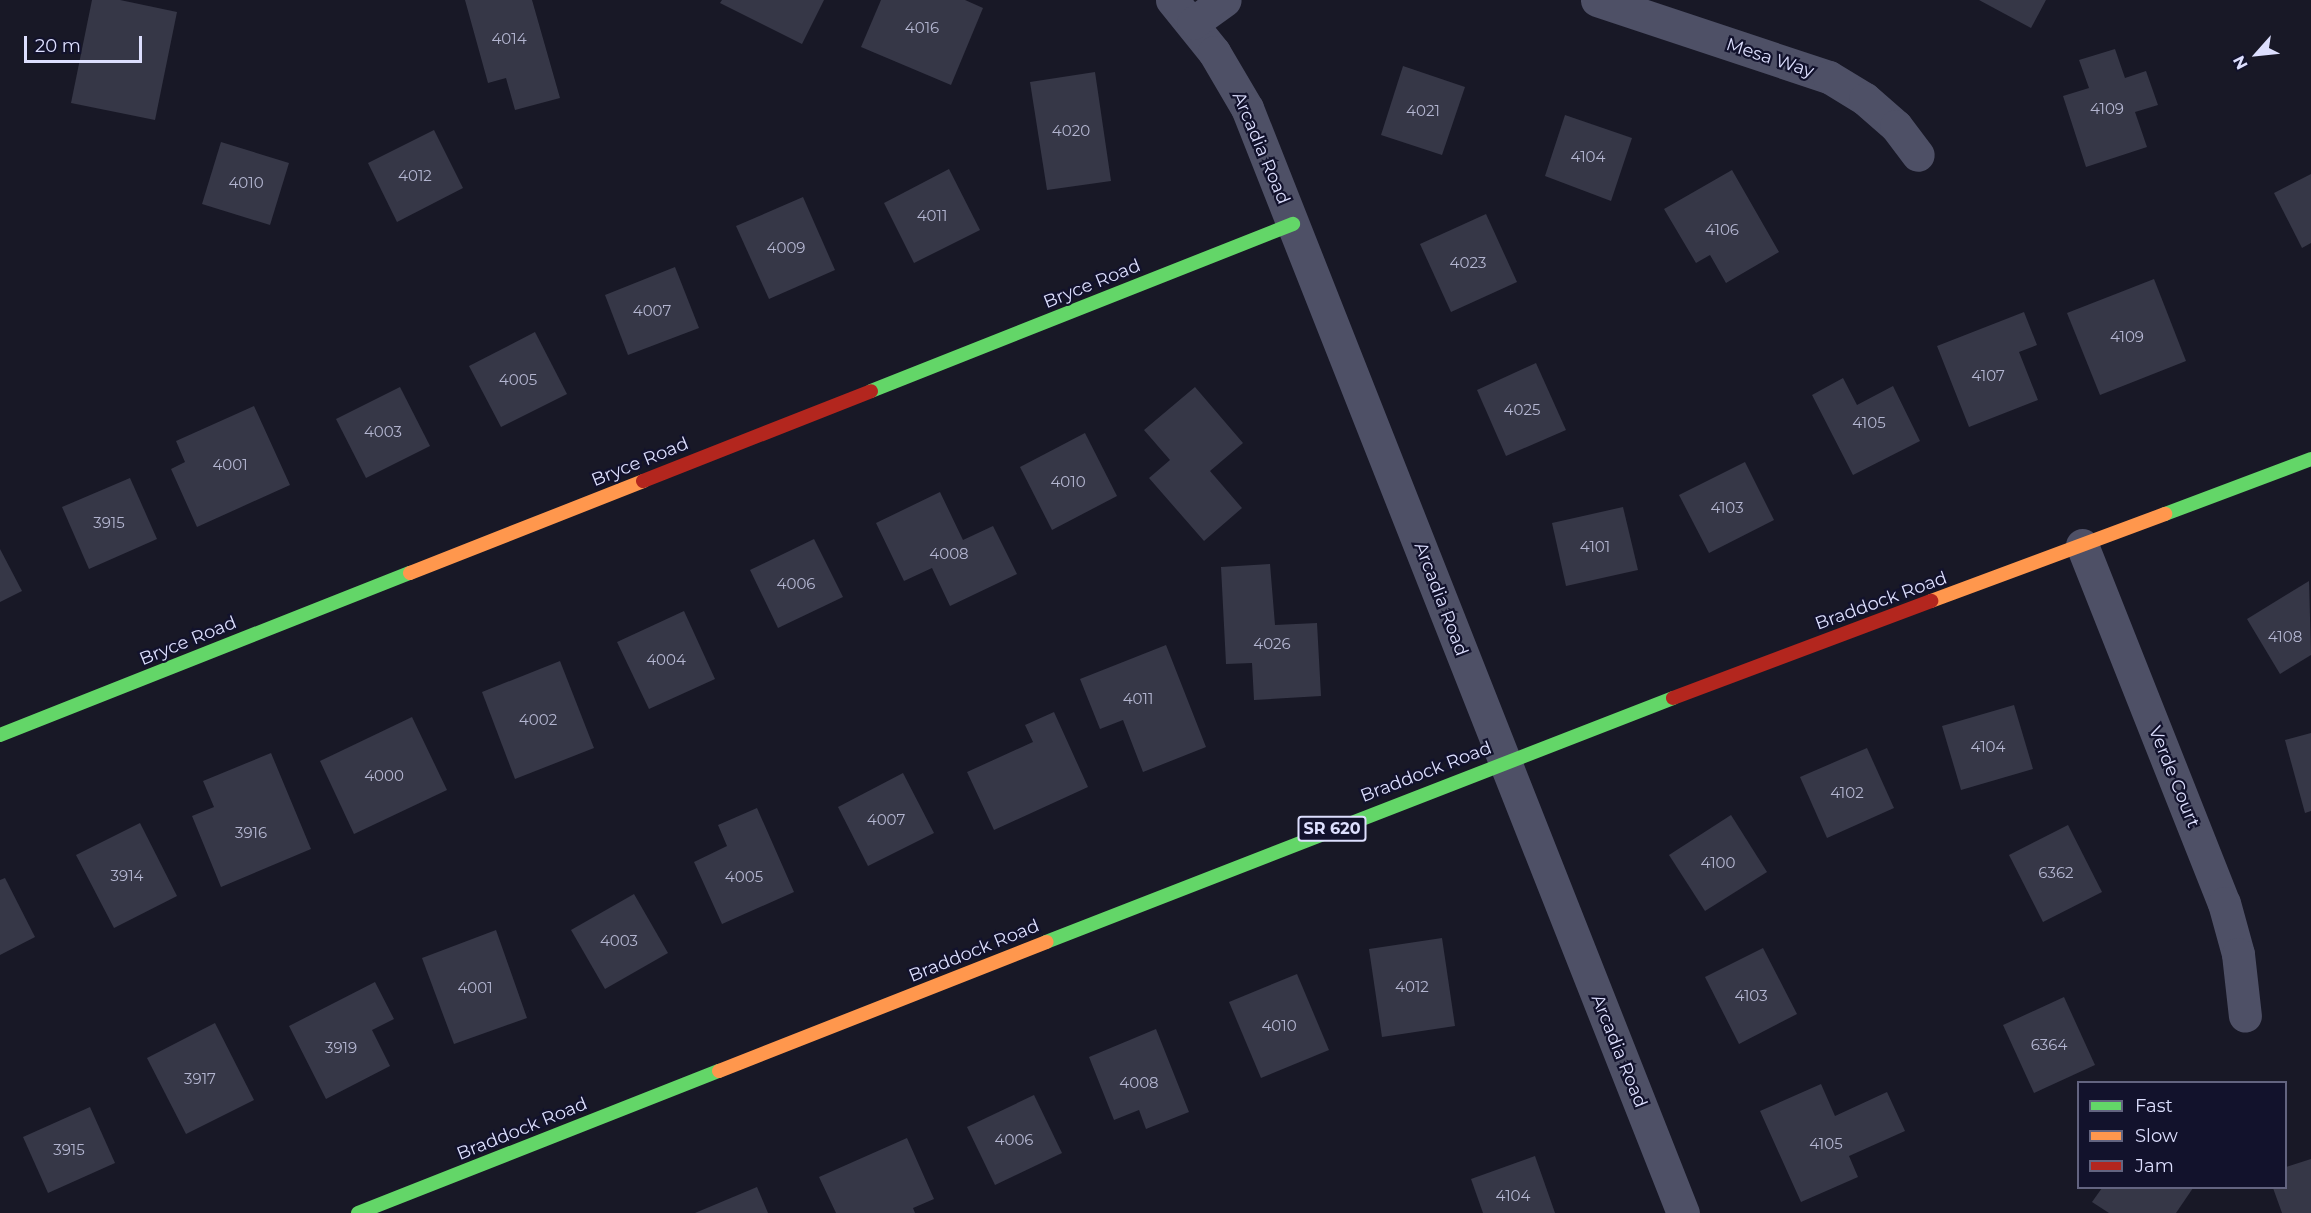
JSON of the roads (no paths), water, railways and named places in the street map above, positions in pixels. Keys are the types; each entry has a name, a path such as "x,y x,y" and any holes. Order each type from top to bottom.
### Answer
{"main road":[{"name":"Bryce Road","path":"0,735 1293,224"},
{"name":"Braddock Road","path":"358,1213 1504,761 2311,459"}],"street":[{"path":"1182,11 1225,0"},
{"name":"Mesa Way","path":"1597,0 1829,78 1865,99 1896,126 1918,155"},
{"name":"Arcadia Road","path":"1182,11 1246,108 1683,1213"},
{"name":"Verde Court","path":"2082,545 2224,903 2238,954 2245,1016"}]}
